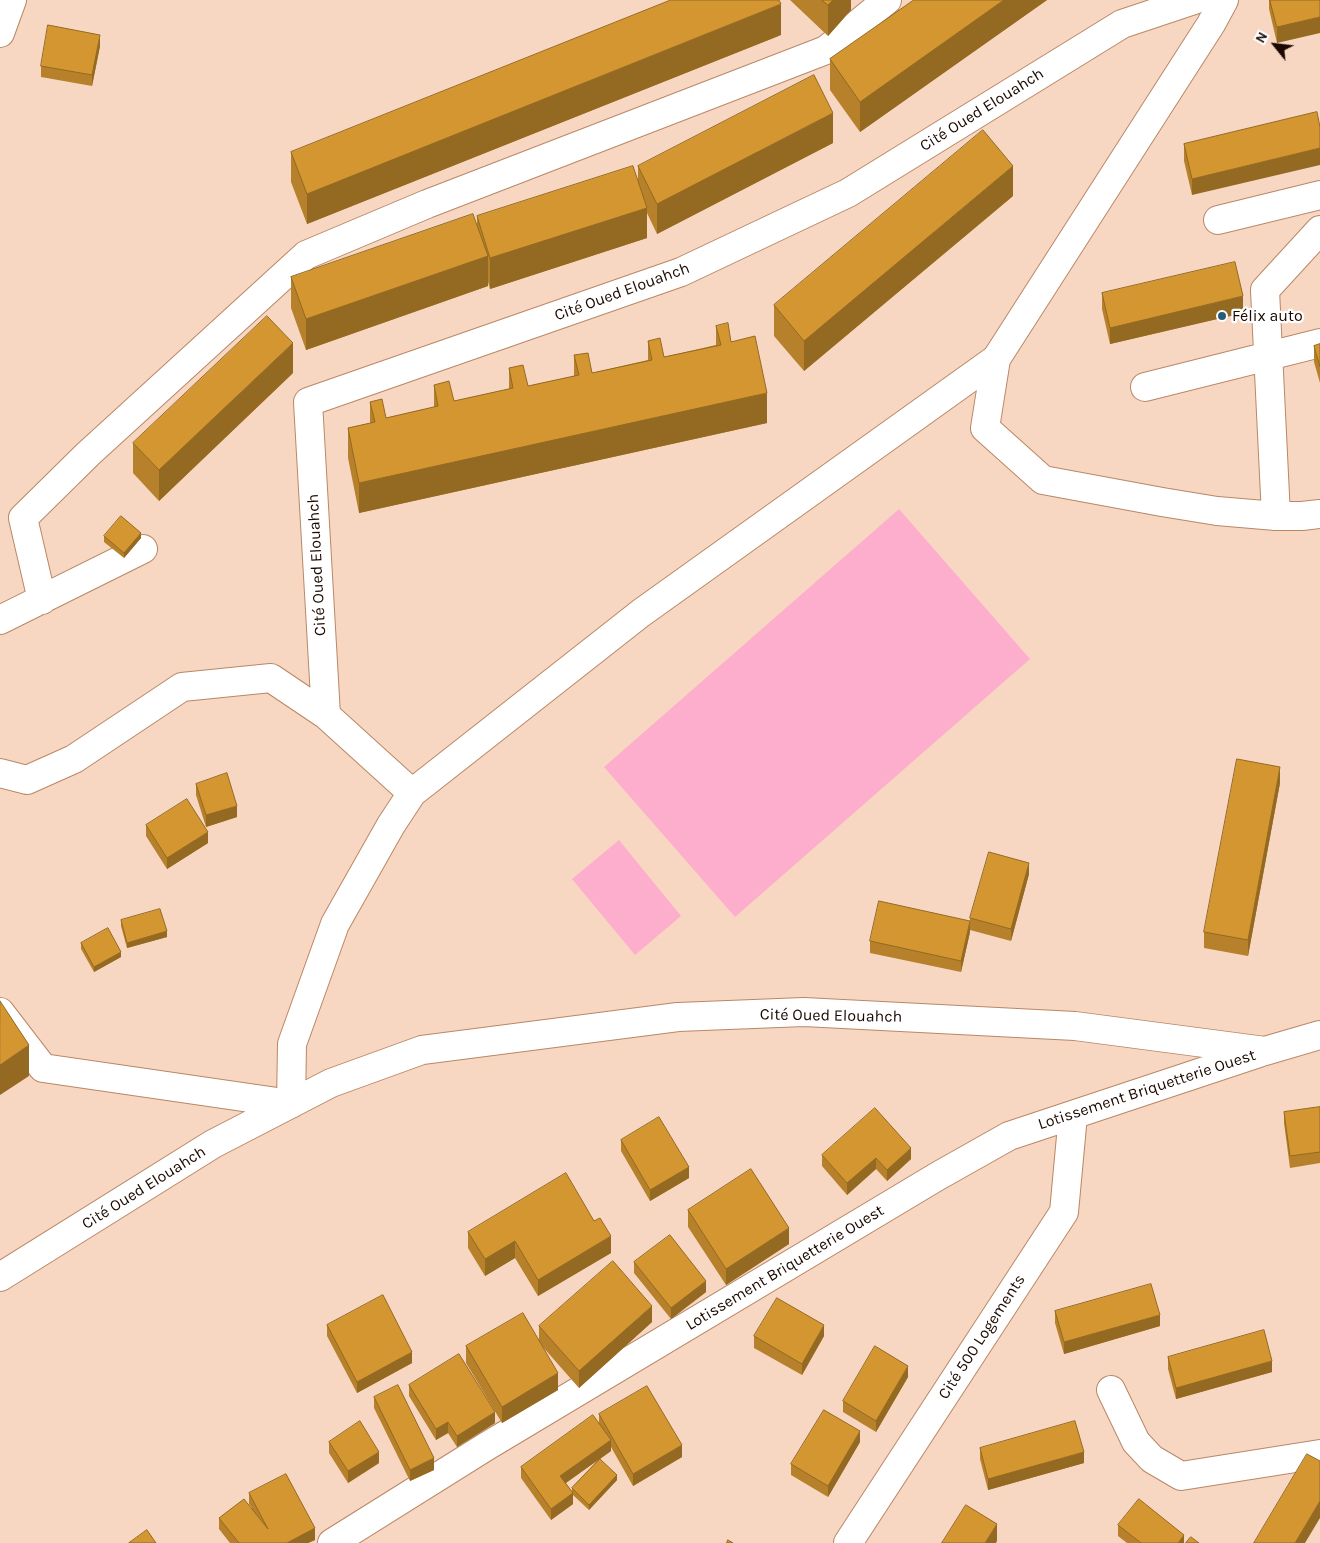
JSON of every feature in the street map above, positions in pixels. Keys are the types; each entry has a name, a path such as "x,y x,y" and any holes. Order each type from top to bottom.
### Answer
{"street":[{"path":"0,33 12,0"},
{"path":"42,600 23,518 88,454 306,255 427,204 826,50 887,0"},
{"name":"Cité Oued Elouahch","path":"326,714 308,402 681,272 848,193 1122,24 1194,0"},
{"path":"0,1012 43,1068 291,1104 292,1044 334,924 391,825 412,793 641,613 996,358 1211,24 1224,0"},
{"path":"1218,220 1320,195"},
{"path":"1276,516 1265,290 1320,230"},
{"path":"1145,387 1320,343"},
{"path":"996,358 985,428 1043,480 1217,511 1276,516 1320,514"},
{"path":"0,620 143,549"},
{"path":"0,772 27,780 74,759 182,687 272,678 326,714 412,793"},
{"name":"Cité Oued Elouahch","path":"0,1277 213,1144 331,1083 422,1050 678,1018 804,1012 1075,1026 1265,1051 1320,1035"},
{"name":"Lotissement Briquetterie Ouest","path":"332,1543 487,1446 938,1176 1010,1136 1265,1051"},
{"name":"Cité 500 Logements","path":"848,1543 1064,1212 1073,1115"},
{"path":"1111,1390 1136,1442 1152,1459 1181,1476 1320,1454"}],"shaded area":[{"path":"899,509 1030,659 735,917 604,767"},
{"path":"619,840 681,916 635,955 572,879"}],"building":[{"path":"671,0 779,0 781,4 307,194 291,152"},
{"path":"822,0 833,0 828,5"},
{"path":"914,0 1004,0 860,102 830,59"},
{"path":"1270,0 1320,0 1320,17 1277,27"},
{"path":"48,25 100,35 92,75 41,66"},
{"path":"814,75 833,113 657,204 638,166"},
{"path":"1317,112 1320,127 1320,148 1192,179 1184,144"},
{"path":"983,130 1013,166 804,341 774,305"},
{"path":"633,166 647,208 490,258 477,216"},
{"path":"473,214 488,256 306,319 291,277"},
{"path":"1235,262 1243,296 1110,328 1102,293"},
{"path":"267,316 293,343 159,470 133,443"},
{"path":"728,323 731,342 755,336 767,393 359,483 348,428 375,422 370,402 382,399 386,418 438,406 434,385 449,381 454,401 513,388 509,368 523,365 528,386 579,375 574,355 588,353 592,373 652,360 648,341 660,338 664,357 721,345 716,326"},
{"path":"1320,344 1320,367 1314,346"},
{"path":"121,516 141,533 124,553 104,536"},
{"path":"1237,759 1280,767 1248,940 1204,932"},
{"path":"227,773 237,806 206,815 196,784"},
{"path":"187,799 208,832 167,858 146,825"},
{"path":"989,852 1029,863 1011,929 970,918"},
{"path":"879,901 970,921 961,961 870,941"},
{"path":"160,909 167,931 127,943 121,920"},
{"path":"108,928 121,952 94,967 81,943"},
{"path":"0,1001 29,1045 0,1065"},
{"path":"1320,1107 1320,1152 1290,1156 1284,1112"},
{"path":"875,1108 911,1148 887,1170 876,1158 847,1183 822,1155"},
{"path":"659,1117 689,1167 650,1190 621,1140"},
{"path":"751,1169 789,1228 726,1269 688,1210"},
{"path":"566,1173 594,1221 600,1218 611,1236 538,1280 515,1241 485,1259 468,1232"},
{"path":"670,1235 706,1281 671,1308 634,1262"},
{"path":"613,1261 652,1306 579,1371 539,1326"},
{"path":"1151,1284 1160,1315 1064,1342 1055,1311"},
{"path":"383,1295 412,1352 357,1382 327,1325"},
{"path":"777,1298 824,1325 802,1364 754,1336"},
{"path":"523,1313 558,1373 502,1407 466,1346"},
{"path":"1264,1330 1272,1361 1176,1388 1168,1357"},
{"path":"875,1346 908,1366 876,1421 843,1401"},
{"path":"459,1354 495,1412 457,1436 448,1422 436,1429 409,1385"},
{"path":"398,1385 434,1458 410,1470 374,1397"},
{"path":"647,1386 682,1445 633,1474 599,1414"},
{"path":"824,1410 860,1431 828,1486 791,1464"},
{"path":"593,1415 611,1440 560,1476 573,1493 551,1509 521,1467"},
{"path":"360,1421 379,1452 348,1471 329,1442"},
{"path":"1075,1421 1084,1452 988,1479 980,1448"},
{"path":"1307,1454 1320,1461 1320,1501 1295,1543 1254,1543"},
{"path":"600,1459 617,1475 589,1505 572,1488"},
{"path":"286,1474 315,1528 287,1543 239,1543 219,1518 244,1499 268,1529 249,1493"},
{"path":"1139,1499 1184,1535 1178,1543 1141,1543 1118,1525"},
{"path":"966,1505 997,1524 985,1543 942,1543"},
{"path":"147,1530 156,1543 129,1543"},
{"path":"1191,1537 1199,1543 1186,1543"}],"place":[{"name":"Félix auto","path":"1222,316"}]}
